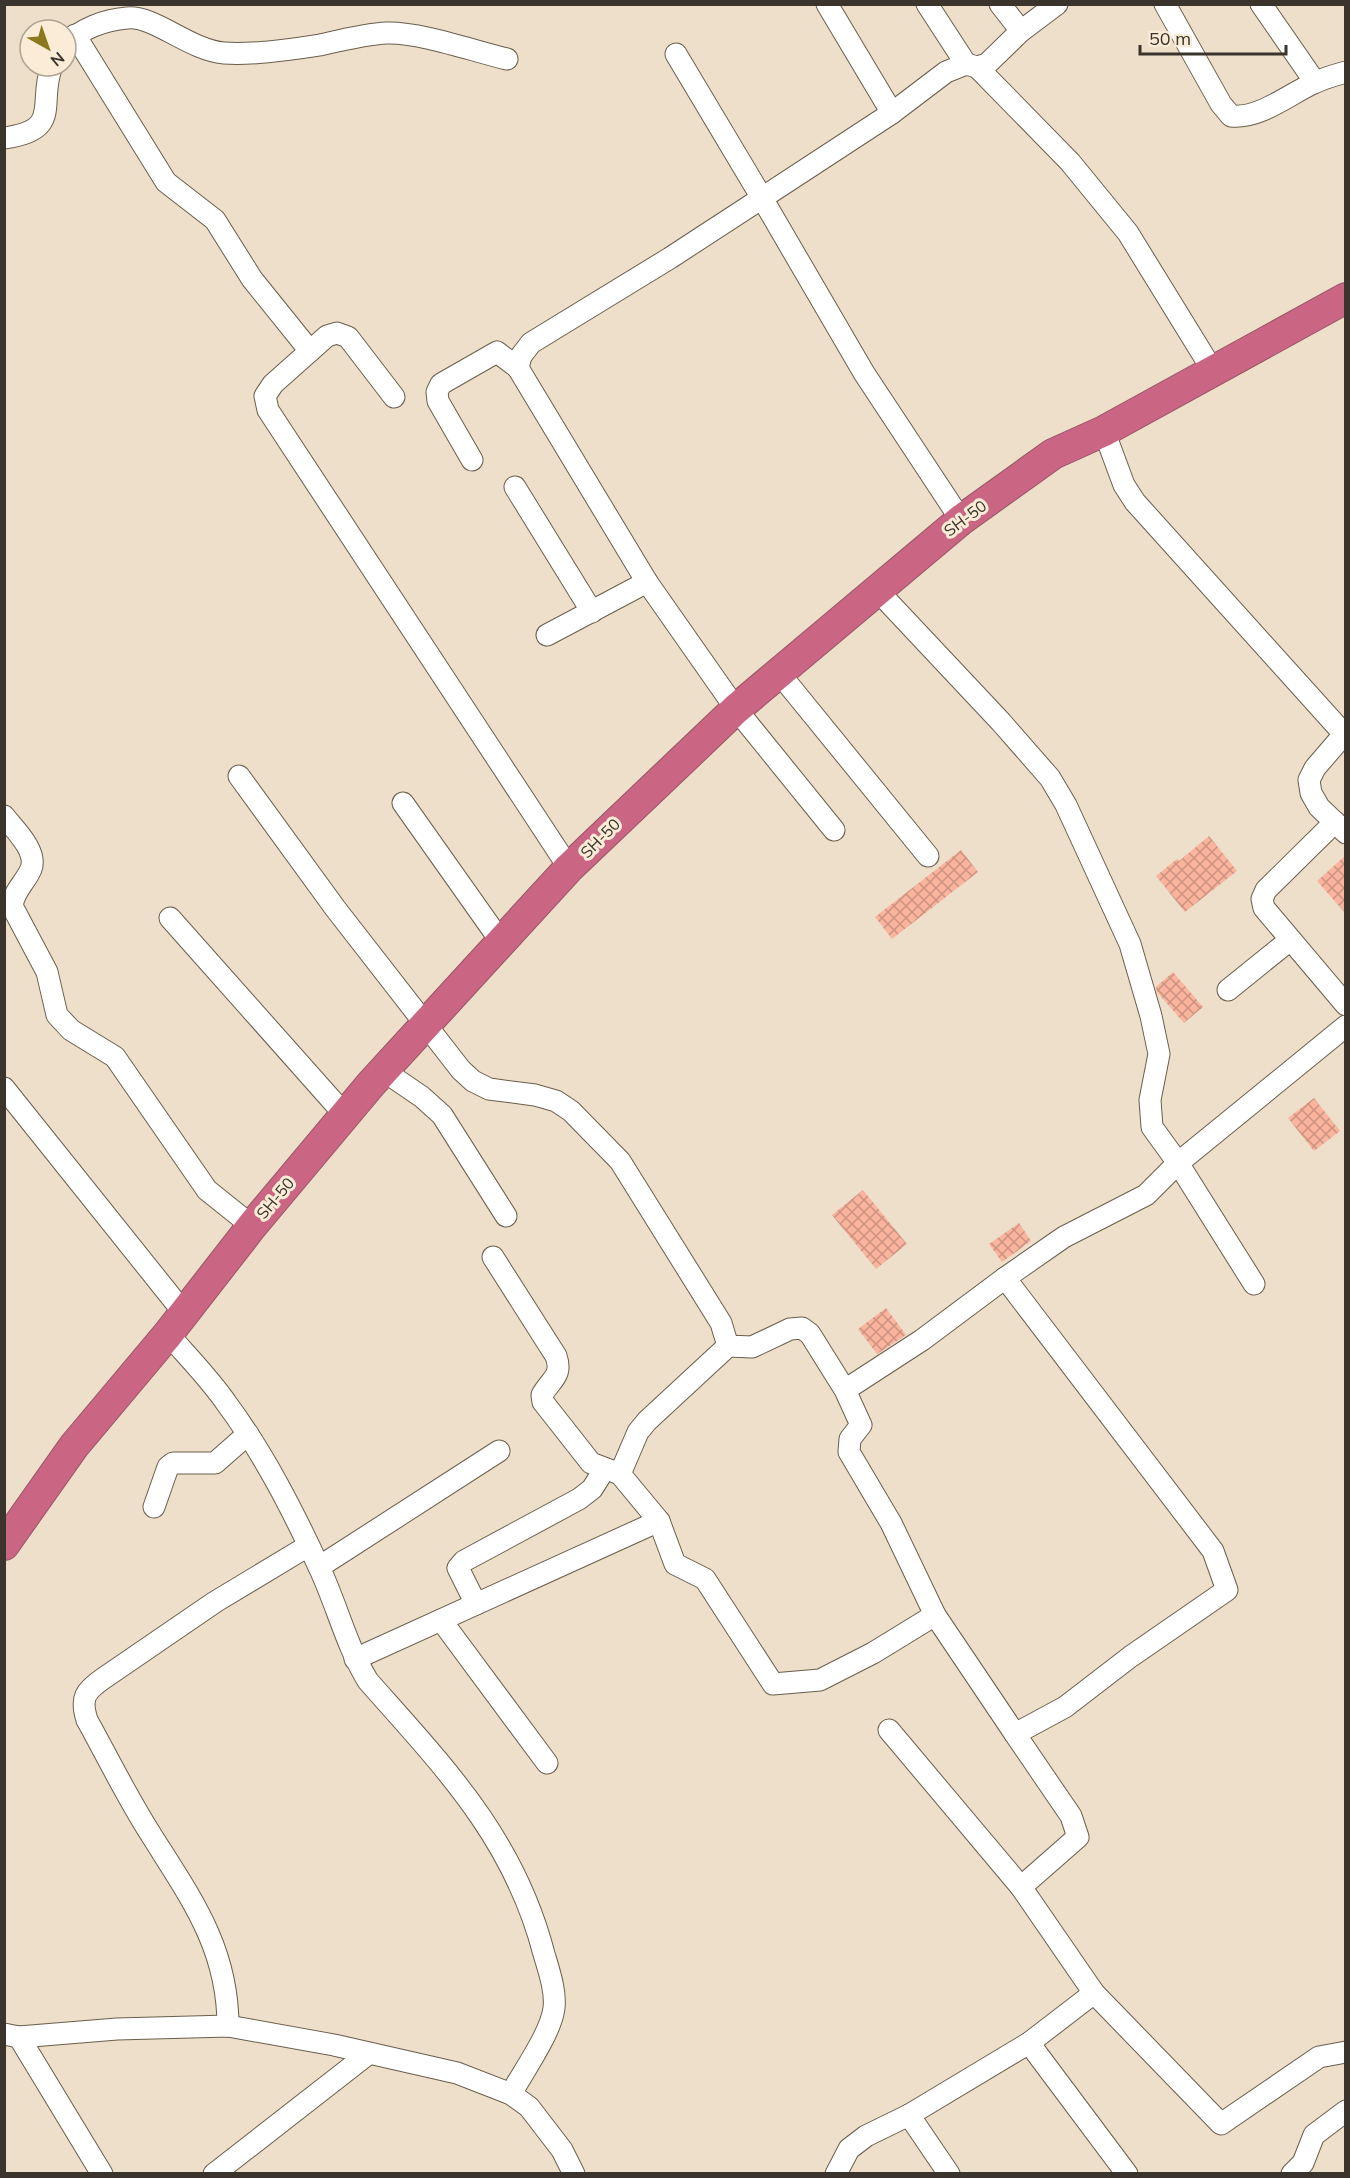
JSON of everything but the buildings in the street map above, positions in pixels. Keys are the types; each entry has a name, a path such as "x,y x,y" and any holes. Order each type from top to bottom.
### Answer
{"highway":[{"name":"SH-50","path":"4,1545 74,1446 345,1115 569,868 736,709 876,589 961,520 1053,454 1104,431 1346,298"}],"street":[{"path":"827,4 892,113"},
{"path":"927,4 971,66 1070,162 1128,232 1212,371"},
{"path":"1000,4 1021,31"},
{"path":"518,368 521,356 531,343 670,258 762,198 892,113 946,72 987,64 1021,31 1057,4"},
{"path":"1165,4 1221,104 1231,116 1242,117 1255,113 1315,82 1346,72"},
{"path":"1261,4 1315,82"},
{"path":"78,36 106,22 135,18 150,22 204,50 227,53 315,45 368,35 401,33 507,59"},
{"path":"78,52 166,182 215,220 252,279 310,351"},
{"path":"676,54 864,373 961,520"},
{"path":"4,138 28,134 44,119 50,78"},
{"path":"394,397 348,337 337,333 327,336 273,384 265,396 268,410 569,868"},
{"path":"472,460 438,401 437,392 441,384 497,352 518,368 647,582 736,709 834,830"},
{"path":"1104,431 1130,493 1345,733 1315,768 1309,780 1311,793 1319,807 1340,828 1266,890 1262,899 1264,908 1346,1005"},
{"path":"515,487 592,612"},
{"path":"547,636 647,582"},
{"path":"876,589 1001,722 1050,778 1066,805 1131,945 1159,1054 1150,1100 1152,1127 1254,1284"},
{"path":"779,673 928,856"},
{"path":"239,776 426,1027 473,1081 489,1089 535,1095 556,1101 571,1111 620,1161 721,1323 728,1346"},
{"path":"403,803 502,943"},
{"path":"4,816 31,856 31,868 13,894 12,906 47,972 57,1015 71,1030 115,1057 207,1190 252,1226"},
{"path":"170,918 345,1115"},
{"path":"1228,990 1290,940"},
{"path":"845,1390 922,1340 1065,1237 1146,1195 1178,1164 1346,1026"},
{"path":"384,1071 422,1097 442,1115 506,1215"},
{"path":"4,1088 176,1323 248,1434 294,1513 319,1567 355,1659 368,1681 471,1799 505,1854 535,1919 549,1972 554,2011 511,2094"},
{"path":"493,1257 556,1356 559,1366 558,1377 546,1388 542,1395 543,1402 585,1457 612,1472 659,1521 675,1564 705,1579 772,1684 820,1680 873,1653 935,1615"},
{"path":"1005,1278 1213,1551 1227,1590 1130,1657 1065,1707 1015,1734"},
{"path":"476,1604 458,1568 464,1561 592,1489 612,1472 647,1422 728,1346 752,1347 790,1329 802,1328 810,1334 845,1390 861,1425 850,1439 849,1452 891,1523 935,1615 1071,1816 1078,1837 1021,1887"},
{"path":"154,1507 168,1467 173,1463 178,1461 215,1463 248,1434"},
{"path":"319,1567 499,1451"},
{"path":"355,1659 659,1521"},
{"path":"228,2026 228,1999 201,1912 149,1832 87,1720 82,1706 83,1697 87,1690 215,1602 308,1546"},
{"path":"441,1620 547,1763"},
{"path":"889,1730 1021,1887 1094,1993 1221,2124 1319,2057 1346,2052"},
{"path":"836,2174 849,2149 866,2136 909,2115 1029,2043 1094,1993"},
{"path":"102,2174 12,2036 117,2029 228,2026 457,2073 511,2094 529,2108 542,2123 574,2174"},
{"path":"1029,2043 1127,2174"},
{"path":"214,2174 368,2054"},
{"path":"1292,2174 1303,2163 1314,2135 1346,2111"},
{"path":"909,2115 949,2174"}]}
